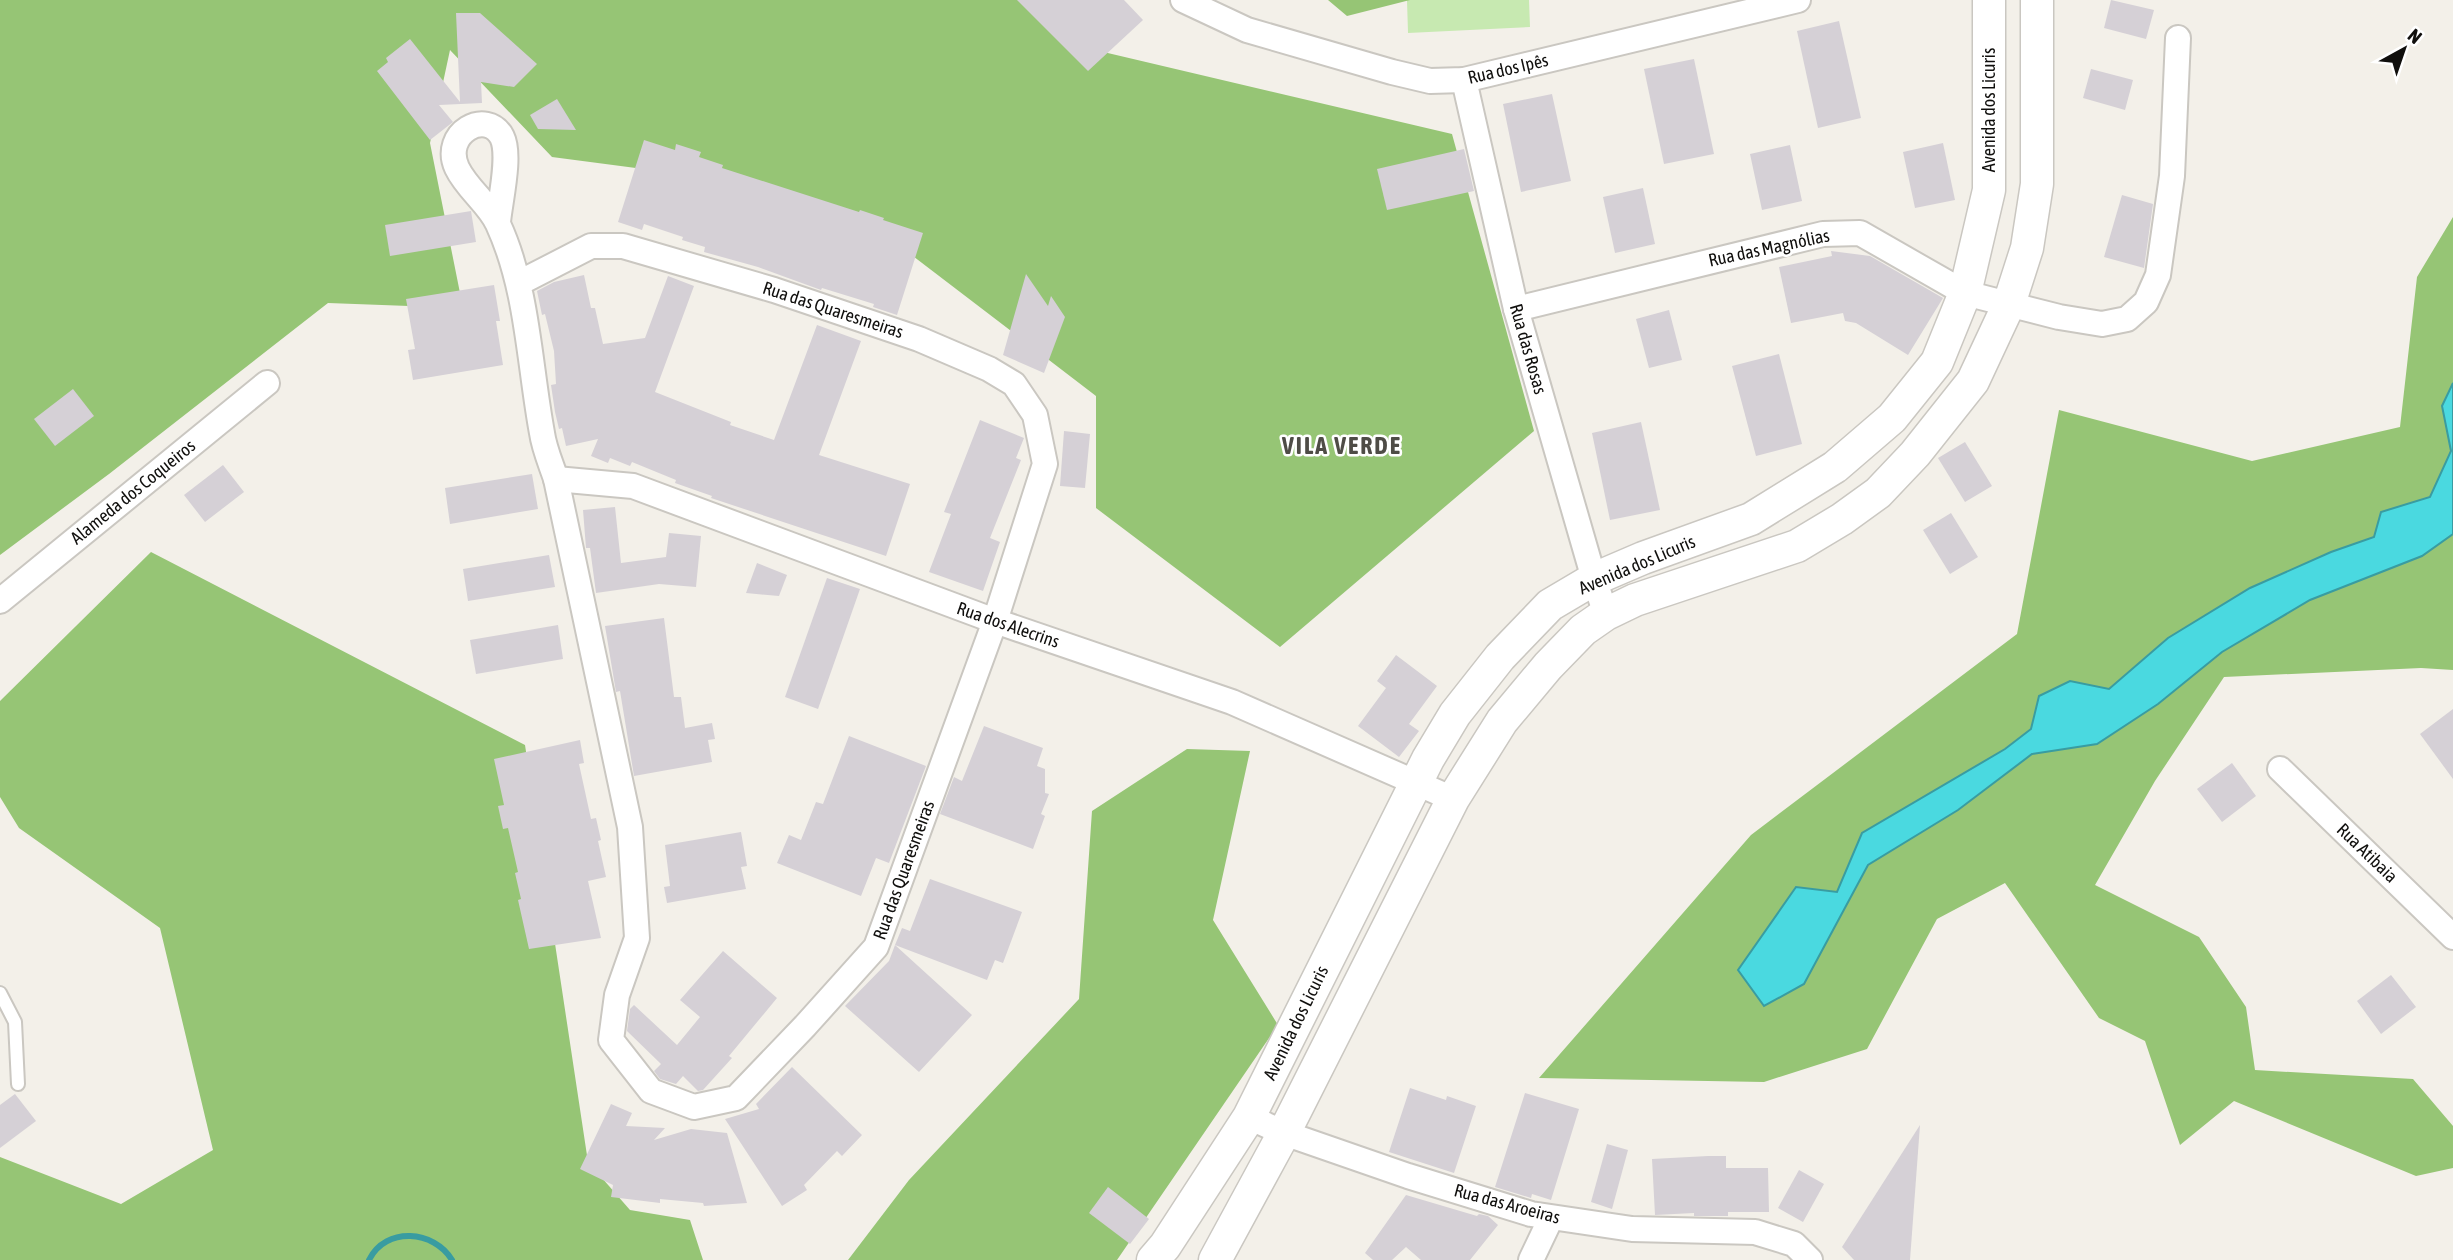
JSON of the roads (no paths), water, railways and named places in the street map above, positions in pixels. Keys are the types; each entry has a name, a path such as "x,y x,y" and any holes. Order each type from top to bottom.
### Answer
{"street":[{"name":"Rua dos Ipês","path":"1183,0 1247,30 1430,81 1464,80 1798,0"},
{"name":"Avenida dos Licuris","path":"1153,1260 1165,1246 1249,1116 1415,782 1455,714 1500,657 1550,606 1594,579 1643,558 1751,519 1835,467 1892,418 1937,362 1965,293 1989,190 1989,0"},
{"name":"Avenida dos Licuris","path":"1214,1260 1284,1133 1453,799 1510,712 1548,666 1583,630 1606,614 1635,600 1797,546 1842,519 1878,493 1915,454 1973,381 2009,304 2027,248 2037,184 2037,0"},
{"name":"Rua das Magnólias","path":"1516,309 1823,234 1860,233 1965,293 2102,324 2127,318 2146,302 2158,275 2172,176 2178,38"},
{"name":"Rua das Rosas","path":"1464,80 1516,309 1606,614"},
{"name":"Rua das Quaresmeiras","path":"498,222 519,283 542,436 556,479 630,827 637,938 617,995 611,1040 651,1091 694,1107 736,1098 876,947 995,621 1045,464 1035,415 1014,384 989,369 919,339 774,290 623,246 591,246 519,283"},
{"name":"Alameda dos Coqueiros","path":"0,601 267,383"},
{"name":"Rua dos Alecrins","path":"556,479 633,486 995,621 1232,702 1453,799"},
{"name":"Rua Atibaia","path":"2280,769 2453,936"},
{"name":"Rua das Aroeiras","path":"1249,1116 1284,1133 1408,1176 1531,1214 1632,1229 1755,1233 1794,1244 1810,1260"},
{"path":"1531,1260 1551,1218"}],"lane":[{"path":"0,993 15,1023 18,1084"}],"water":[{"path":"2453,383 2453,534 2422,556 2310,600 2222,652 2158,704 2097,744 2032,754 1958,810 1868,865 1804,984 1764,1006 1738,970 1796,887 1837,892 1862,833 2005,749 2031,729 2039,696 2070,681 2109,689 2168,638 2250,588 2331,552 2374,537 2381,512 2430,497 2451,451 2442,406"}],"waterway":[{"path":"369,1260 387,1241 410,1236 434,1243 452,1260"}],"district":[{"name":"VILA VERDE","path":"1342,446"}]}
